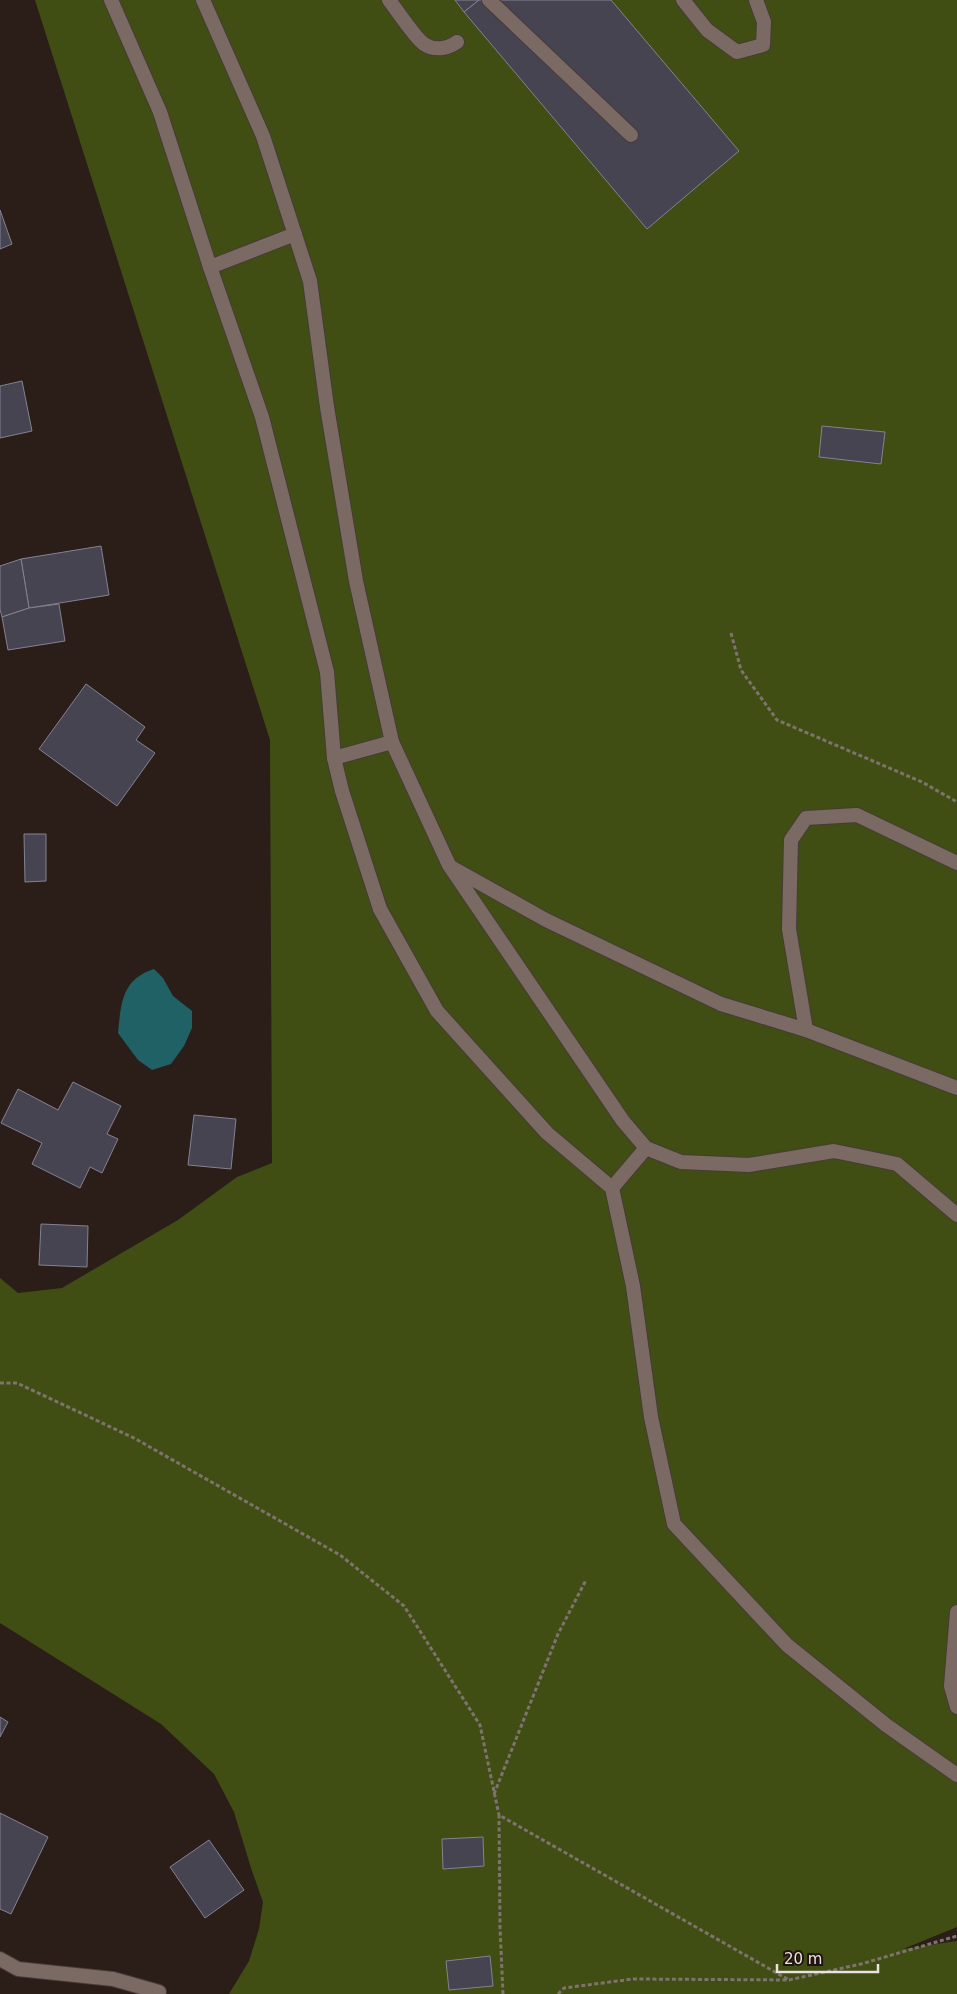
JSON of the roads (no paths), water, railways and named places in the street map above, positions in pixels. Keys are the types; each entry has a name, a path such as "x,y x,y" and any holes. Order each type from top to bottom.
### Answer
{"street":[{"path":"111,0 160,112 210,267 262,417 327,672 334,758 342,791 380,909 437,1011 547,1133 612,1188 633,1286 651,1417 674,1524 787,1645 886,1725 957,1775"},
{"path":"203,0 263,136 310,281 327,407 356,581 392,742 449,865 623,1121 646,1148 681,1162 749,1165 834,1151 897,1164 957,1215"},
{"path":"390,0 423,43 438,48 450,46 457,42"},
{"path":"489,0 631,135"},
{"path":"683,0 707,30 737,52 763,45 764,22 756,0"},
{"path":"210,267 294,234"},
{"path":"334,758 392,742"},
{"path":"806,1030 789,929 791,840 806,818 858,815 957,864"},
{"path":"449,865 546,920 721,1004 806,1030 957,1088"},
{"path":"612,1188 646,1148"},
{"path":"957,1612 951,1686 957,1708"},
{"path":"0,1959 18,1969 113,1979 159,1992"}],"water":[{"path":"154,969 163,978 173,996 192,1011 192,1028 184,1046 171,1064 152,1070 138,1060 118,1033 122,1002 129,986 143,973"}]}
